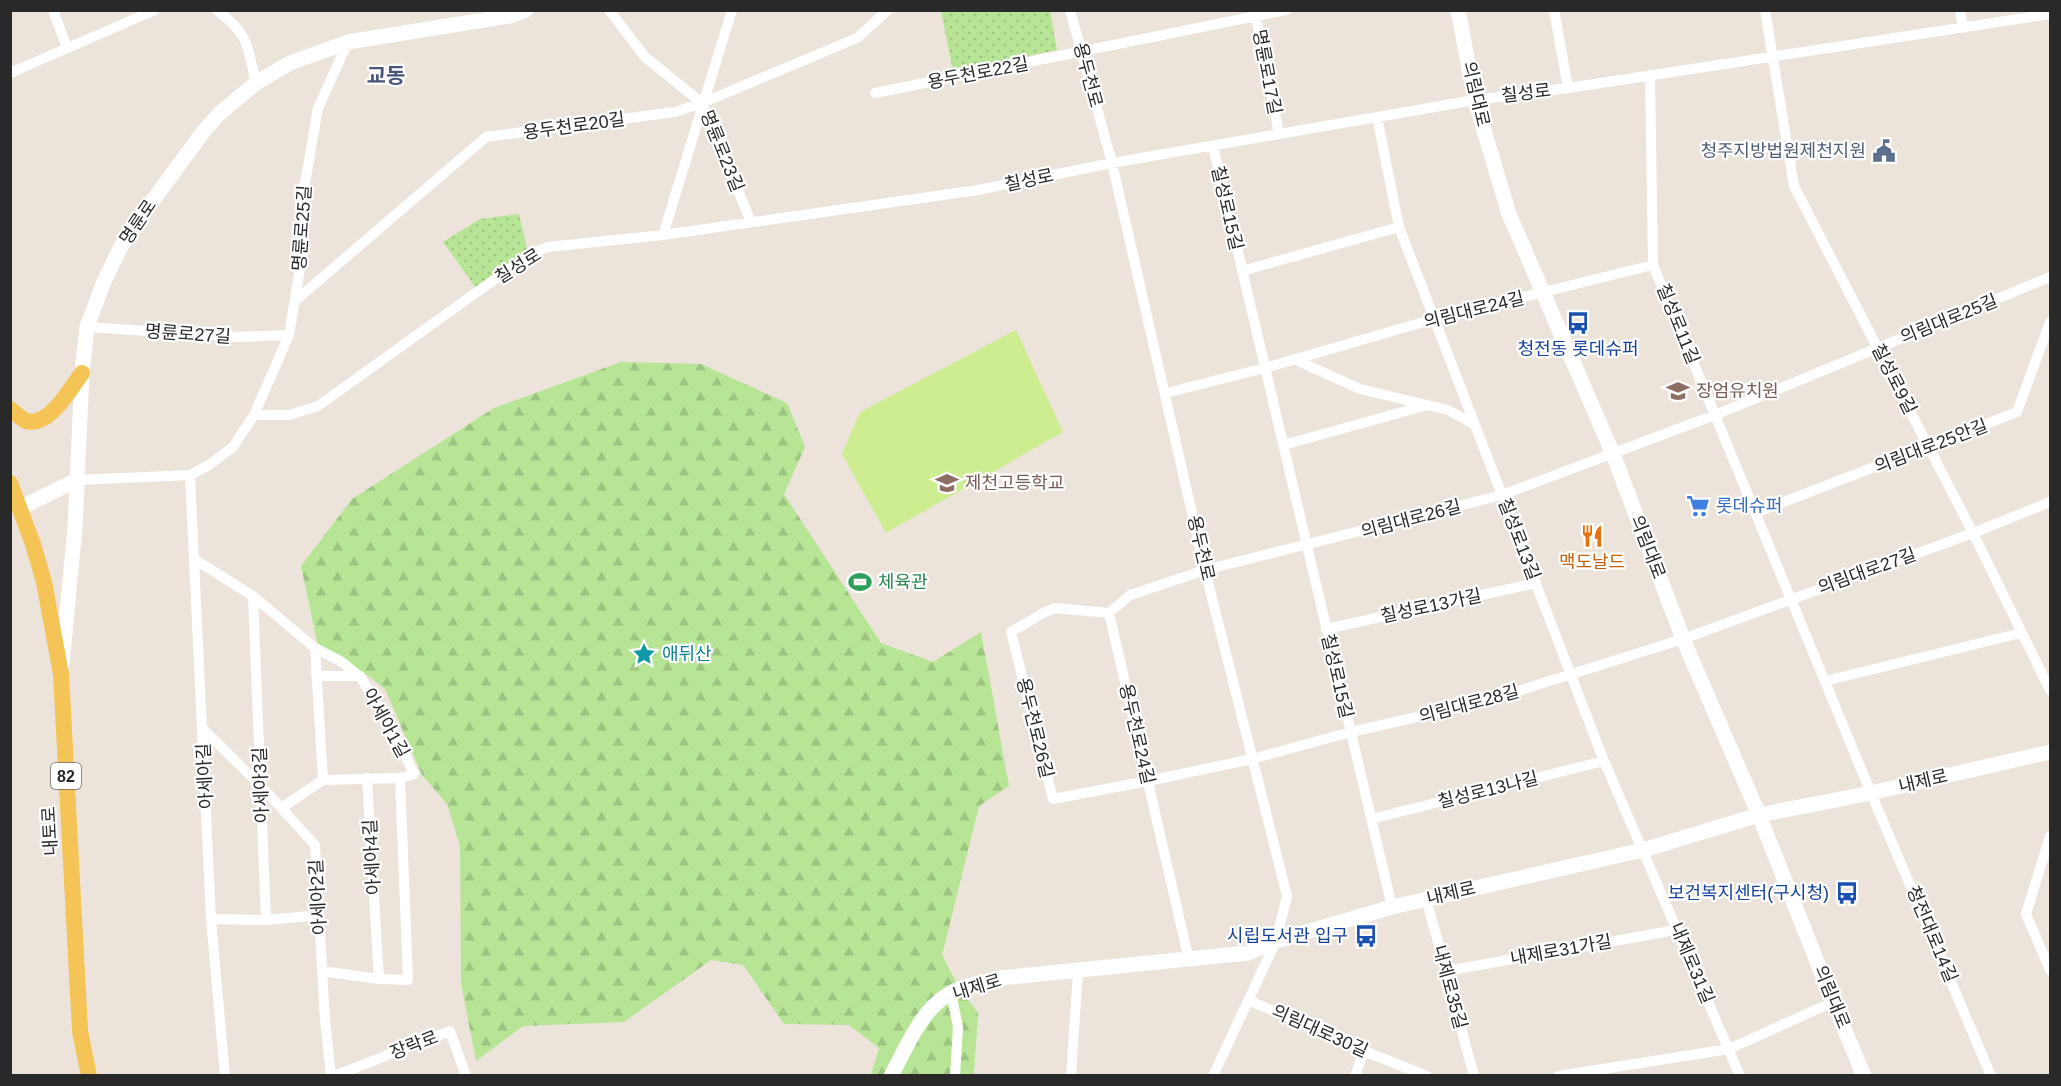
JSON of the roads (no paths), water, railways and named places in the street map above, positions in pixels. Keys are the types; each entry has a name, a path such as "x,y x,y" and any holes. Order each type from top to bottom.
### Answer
{"main road":[{"path":"10,409 27,421 35,422 44,418 57,408 82,373"},
{"name":"내토로","path":"10,483 44,582 61,674 80,1031 89,1076"}],"street":[{"path":"53,10 67,48"},
{"path":"10,73 155,10"},
{"path":"217,10 232,22 245,38 256,83"},
{"name":"명륜로","path":"61,674 75,528 82,373 87,327 103,284 132,229 203,132 219,114 256,83 290,63 348,42 510,16 526,10"},
{"name":"명륜로23길","path":"609,10 645,57 702,103 751,222"},
{"path":"663,235 732,10"},
{"name":"용두천로20길","path":"295,302 486,137 675,112 702,103 857,38 888,10"},
{"name":"용두천로","path":"1070,10 1112,163 1205,570 1287,896 1276,941 1213,1076"},
{"name":"용두천로22길","path":"875,93 1082,53 1256,14 1286,10"},
{"name":"의림대로","path":"1458,10 1475,100 1509,214 1612,454 1683,639 1759,815 1864,1076"},
{"path":"1554,10 1568,88"},
{"name":"칠성로9길","path":"1765,10 1794,186 1973,533 2050,690"},
{"path":"1960,10 1963,28"},
{"name":"명륜로17길","path":"1256,14 1279,134"},
{"name":"칠성로","path":"255,415 289,415 318,406 530,254 548,247 663,235 978,190 1112,163 1475,100 2050,15"},
{"name":"명륜로25길","path":"255,415 289,335 301,262 300,231 305,183 318,108 348,42"},
{"name":"칠성로11길","path":"1650,75 1653,265 1871,793"},
{"name":"칠성로13길","path":"1377,117 1399,227 1604,761 1643,850"},
{"name":"칠성로15길","path":"1213,146 1392,907"},
{"path":"1242,271 1399,227"},
{"name":"의림대로24길","path":"1166,393 1296,360 1434,320 1653,265"},
{"name":"의림대로25길","path":"1612,454 1715,415 2050,277"},
{"name":"의림대로25안길","path":"1755,513 2017,412 2050,322"},
{"name":"명륜로27길","path":"87,327 238,337 289,335"},
{"path":"1296,360 1360,390 1448,410 1475,425"},
{"path":"1283,445 1427,405"},
{"path":"20,508 77,480 190,475 209,465 233,447 255,415"},
{"name":"의림대로26길","path":"1205,570 1502,495 1612,454"},
{"name":"아세아길","path":"190,475 211,919 225,1076"},
{"name":"의림대로27길","path":"1683,639 1973,533 2050,502"},
{"path":"194,559 253,596 315,648 342,662 360,676"},
{"path":"1109,613 1130,595 1205,570"},
{"name":"칠성로13가길","path":"1326,629 1536,583"},
{"name":"아세아3길","path":"253,596 266,920"},
{"name":"용두천로26길","path":"1109,613 1055,608 1011,632 1053,799 1148,782 1252,759"},
{"name":"용두천로24길","path":"1109,613 1189,960"},
{"path":"1825,681 2021,633"},
{"name":"의림대로28길","path":"1252,759 1351,732 1483,702 1683,639"},
{"path":"315,648 323,780"},
{"name":"아세아1길","path":"315,676 360,676 398,740 414,774 400,778 408,974 405,982 379,980"},
{"name":"아세아2길","path":"203,729 262,787 315,845 322,971 333,1076"},
{"name":"내제로","path":"891,1076 926,1013 937,1002 957,989 999,978 1248,953 1276,941 1426,898 1643,850 1759,815 1871,793 2050,752"},
{"name":"칠성로13나길","path":"1371,819 1604,761"},
{"name":"아세아4길","path":"368,778 379,980"},
{"path":"281,808 323,780 400,778"},
{"name":"청전대로14길","path":"1871,793 1991,1076"},
{"path":"2050,836 2026,914 2050,970"},
{"name":"내제로31길","path":"1643,850 1740,1076"},
{"name":"내제로35길","path":"1426,898 1474,1076"},
{"path":"211,919 266,920 320,915"},
{"name":"내제로31가길","path":"1446,971 1665,932 1676,928"},
{"path":"322,971 379,980"},
{"path":"1071,1076 1078,971"},
{"path":"951,993 957,1027 955,1076"},
{"name":"의림대로30길","path":"1248,999 1364,1051 1427,1076"},
{"path":"1558,1076 1729,1049 1833,1002"},
{"name":"장락로","path":"333,1076 450,1031 466,1076"},
{"path":"1355,1076 1364,1051"}],"place":[{"name":"청주지방법원제천지원","path":"1884,151"},
{"name":"청전동 롯데슈퍼","path":"1578,323"},
{"name":"장엄유치원","path":"1678,391"},
{"name":"제천고등학교","path":"947,483"},
{"name":"롯데슈퍼","path":"1698,506"},
{"name":"맥도날드","path":"1592,536"},
{"name":"체육관","path":"860,582"},
{"name":"애뒤산","path":"644,654"},
{"name":"보건복지센터(구시청)","path":"1847,893"},
{"name":"시립도서관 입구","path":"1366,936"}],"district":[{"name":"교동","path":"386,76"}]}
